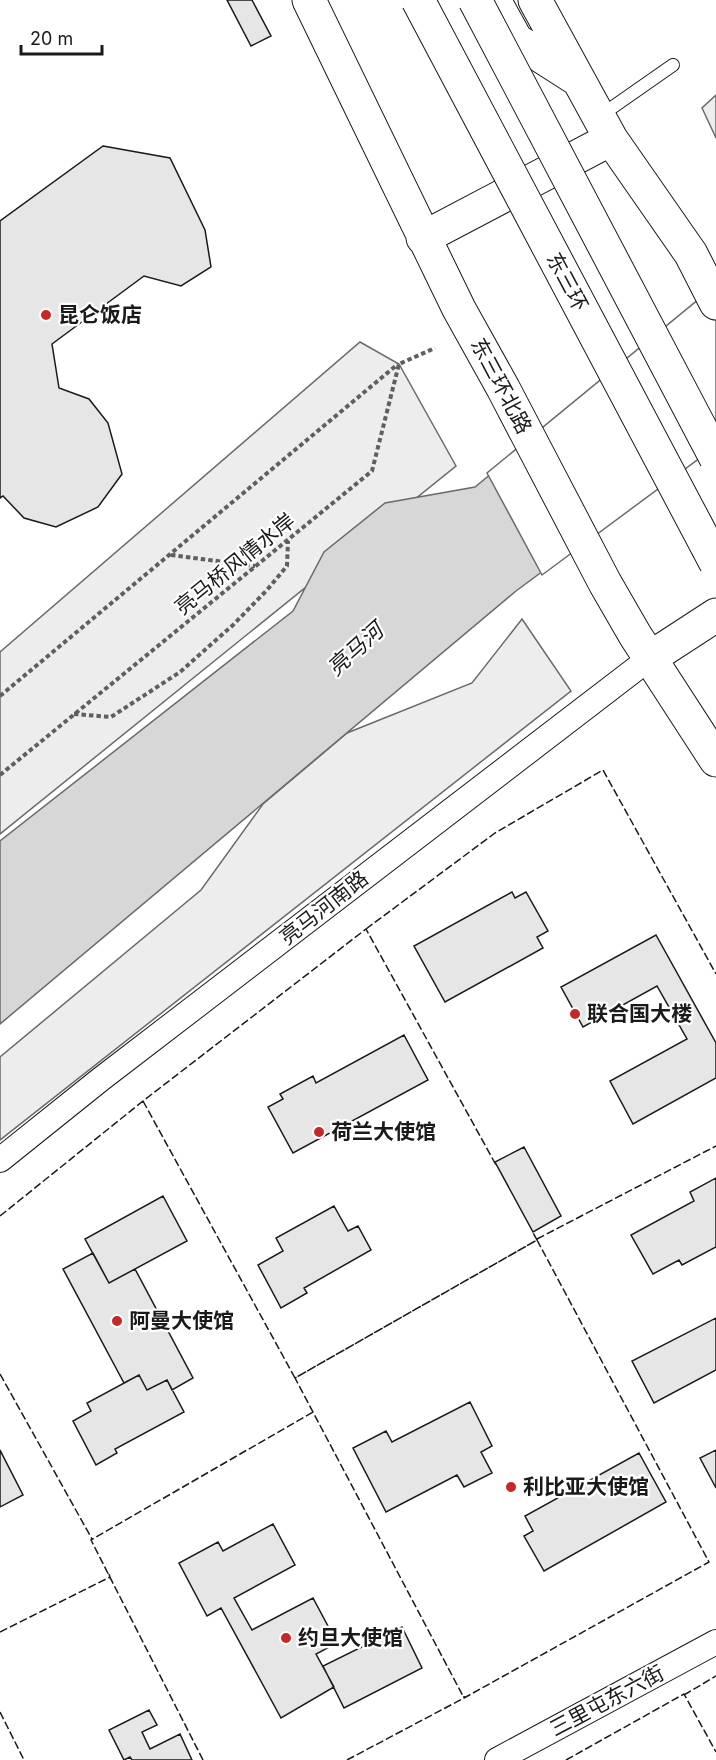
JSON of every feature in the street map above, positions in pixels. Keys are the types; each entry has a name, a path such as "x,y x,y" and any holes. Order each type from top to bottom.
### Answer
{"main road":[{"name":"东三环北路","path":"309,0 459,309 605,583 716,760"},
{"name":"东三环","path":"418,0 716,563"},
{"path":"475,0 716,458"},
{"path":"494,0 516,40 579,80"},
{"path":"535,0 605,128 691,254 716,303"},
{"path":"423,238 605,128"},
{"path":"650,658 716,615"}],"street":[{"name":"亮马河南路","path":"0,1160 101,1079 650,658"},
{"name":"三里屯东六街","path":"497,1760 716,1642"}],"lane":[{"path":"605,128 673,65"}],"path":[{"path":"0,696 399,364 435,348"},
{"name":"亮马桥风情水岸","path":"0,775 372,471 399,364"},
{"path":"74,714 111,717 180,672 233,625 287,566 288,540"},
{"path":"170,555 256,566"}],"shaded area":[{"path":"716,95 716,138 702,108"},
{"path":"360,342 399,364 456,466 0,834 0,652"},
{"path":"522,619 571,691 0,1140 0,1057 201,890 263,804 347,733 472,683"}],"water":[{"name":"亮马河","path":"716,288 716,443 516,591 0,1024 0,841 293,611 324,552 385,503 475,487"}],"pier":[{"path":"716,285 716,446 542,575 487,473"}],"building":[{"path":"227,0 252,0 271,36 251,46"},
{"name":"昆仑饭店","path":"103,146 170,158 205,230 211,267 181,286 144,276 52,344 59,388 89,399 108,423 122,474 98,507 56,527 24,518 3,496 0,498 0,221"},
{"path":"512,892 515,898 526,892 548,931 537,937 543,948 445,1002 414,946"},
{"path":"656,935 716,1043 716,1078 633,1124 610,1081 687,1039 657,986 583,1027 561,987"},
{"path":"404,1035 428,1080 293,1153 268,1107 283,1099 280,1094 313,1076 316,1083"},
{"path":"524,1147 561,1216 533,1232 495,1162"},
{"path":"716,1178 716,1247 682,1265 679,1260 653,1274 631,1235 694,1201 690,1192"},
{"path":"163,1196 187,1241 109,1283 85,1239"},
{"path":"334,1206 348,1231 358,1226 371,1250 304,1288 307,1293 281,1308 258,1265 283,1251 276,1238"},
{"path":"93,1253 109,1283 135,1269 193,1378 172,1390 167,1380 147,1390 139,1375 124,1383 63,1269"},
{"path":"716,1318 716,1370 654,1403 632,1361"},
{"path":"139,1375 147,1390 167,1380 184,1412 115,1449 117,1453 96,1465 73,1421 91,1411 87,1403"},
{"path":"470,1402 492,1446 481,1452 492,1473 464,1487 457,1475 386,1512 353,1448 386,1431 392,1442"},
{"path":"0,1450 23,1495 0,1507"},
{"path":"716,1450 716,1488 700,1458"},
{"path":"639,1453 666,1502 544,1571 524,1536 533,1531 525,1516"},
{"path":"273,1524 295,1565 234,1598 252,1630 313,1598 337,1643 316,1654 334,1687 281,1718 221,1608 207,1616 179,1563 218,1542 223,1551"},
{"path":"402,1627 422,1668 344,1708 323,1666"},
{"path":"149,1710 157,1725 142,1732 150,1749 180,1734 192,1760 132,1760 130,1757 124,1760 109,1730"}],"fence":[{"path":"366,929 495,833 603,770 716,974"},
{"path":"0,1216 143,1101 366,929 496,1165"},
{"path":"143,1101 295,1378 537,1240 532,1231"},
{"path":"537,1239 716,1146"},
{"path":"537,1240 709,1562 464,1698 295,1378 537,1240"},
{"path":"0,1374 92,1539"},
{"path":"203,1760 91,1540 313,1412"},
{"path":"0,1632 110,1577 109,1574"},
{"path":"684,1695 716,1676"},
{"path":"566,1760 684,1694 716,1752"},
{"path":"347,1760 464,1696"},
{"path":"0,1712 24,1760"}],"place":[{"name":"昆仑饭店","path":"46,315"},
{"name":"联合国大楼","path":"575,1014"},
{"name":"荷兰大使馆","path":"319,1132"},
{"name":"阿曼大使馆","path":"117,1321"},
{"name":"利比亚大使馆","path":"511,1487"},
{"name":"约旦大使馆","path":"286,1638"}]}
